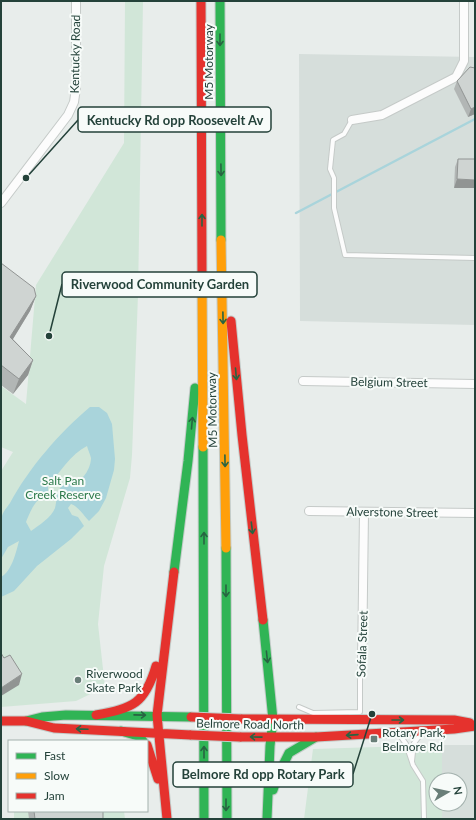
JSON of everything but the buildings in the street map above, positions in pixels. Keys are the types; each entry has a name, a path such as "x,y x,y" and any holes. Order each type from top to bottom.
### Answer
{"main road":[{"name":"M5 Motorway","path":"201,1 204,819"},
{"name":"M5 Motorway","path":"220,1 226,568 226,819"},
{"path":"222,209 240,417 268,661 273,720 267,819"},
{"path":"167,819 157,715 190,446 202,259"},
{"path":"96,715 128,708 141,699 151,682 170,603"},
{"name":"Belmore Road North","path":"26,721 39,716 157,715 273,720 454,720 475,725"},
{"name":"Belmore Road North","path":"1,721 26,721 54,728 121,730 240,737 316,737 454,729 475,725"},
{"path":"121,730 138,736 142,740"},
{"path":"268,804 278,774 289,753 316,737"},
{"path":"148,748 165,800"}],"street":[{"name":"Kentucky Road","path":"1,203 68,115 74,102 76,88 76,1"},
{"path":"352,120 382,115 456,77 464,61 464,1"},
{"name":"Belgium Street","path":"303,381 475,384"},
{"name":"Alverstone Street","path":"310,511 475,513"},
{"name":"Sofala Street","path":"362,664 364,512"}],"lane":[{"path":"352,120 344,134 333,140 330,169 334,178 334,208 345,255 475,258"},
{"name":"Sofala Street","path":"299,707 313,713 360,712 360,679 362,664"},
{"path":"412,762 414,743 424,731"},
{"path":"398,732 406,744 412,762 423,781 424,819"}],"shaded area":[{"path":"299,54 475,57 475,325 300,321"},
{"path":"442,745 475,745 475,819 442,819 442,812 468,812 468,772 442,772"}],"green space":[{"name":"Salt Pan Creek Reserve","path":"125,1 143,1 138,295 130,478 104,566 98,624 105,687 76,701 1,707 1,471 13,452 1,447 1,386 26,404 36,285 124,143"},
{"path":"442,745 442,772 428,772 428,812 442,812 442,819 304,819 313,749"},
{"path":"14,812 124,812 125,819 14,819"}],"water":[{"path":"90,407 99,407 107,413 112,424 115,459 114,470 106,498 99,511 89,521 79,509 71,504 68,508 72,515 78,517 84,526 71,539 37,566 14,591 1,597 1,577 11,566 19,541 8,547 1,559 1,519 3,514 35,464 78,417","holes":["87,446 91,458 90,465 86,473 78,481 61,487 58,492 55,508 51,515 31,531 26,522 34,505 48,492 48,487 61,470 81,449"]}],"waterway":[{"path":"296,213 475,119"}],"traffic: fast":[{"path":"220,1 221,240"},
{"path":"174,572 188,461 195,388"},
{"path":"203,447 204,819"},
{"path":"226,548 227,819"},
{"path":"263,620 273,720 270,746 267,819"},
{"path":"26,721 42,717 66,715 191,717"},
{"path":"121,731 138,736 142,740"},
{"path":"273,790 278,775 289,753 316,737"}],"traffic: slow":[{"path":"221,240 226,548"},
{"path":"202,277 203,447"}],"traffic: jam":[{"path":"201,1 202,277"},
{"path":"231,321 263,620"},
{"path":"167,819 157,715 174,572"},
{"path":"96,715 119,710 136,702 147,689 156,666"},
{"path":"191,717 241,719"},
{"path":"241,719 454,720 470,723"},
{"path":"1,721 26,721 54,728 191,735"},
{"path":"240,737 316,737 454,729 475,726"},
{"path":"191,735 240,737"},
{"path":"148,748 158,779"}],"place":[{"name":"Kentucky Rd opp Roosevelt Av","path":"26,178"},
{"name":"Riverwood Community Garden","path":"49,336"},
{"name":"Riverwood Skate Park","path":"78,680"},
{"name":"Belmore Rd opp Rotary Park","path":"372,714"},
{"name":"Rotary Park, Belmore Rd","path":"374,739"}]}
